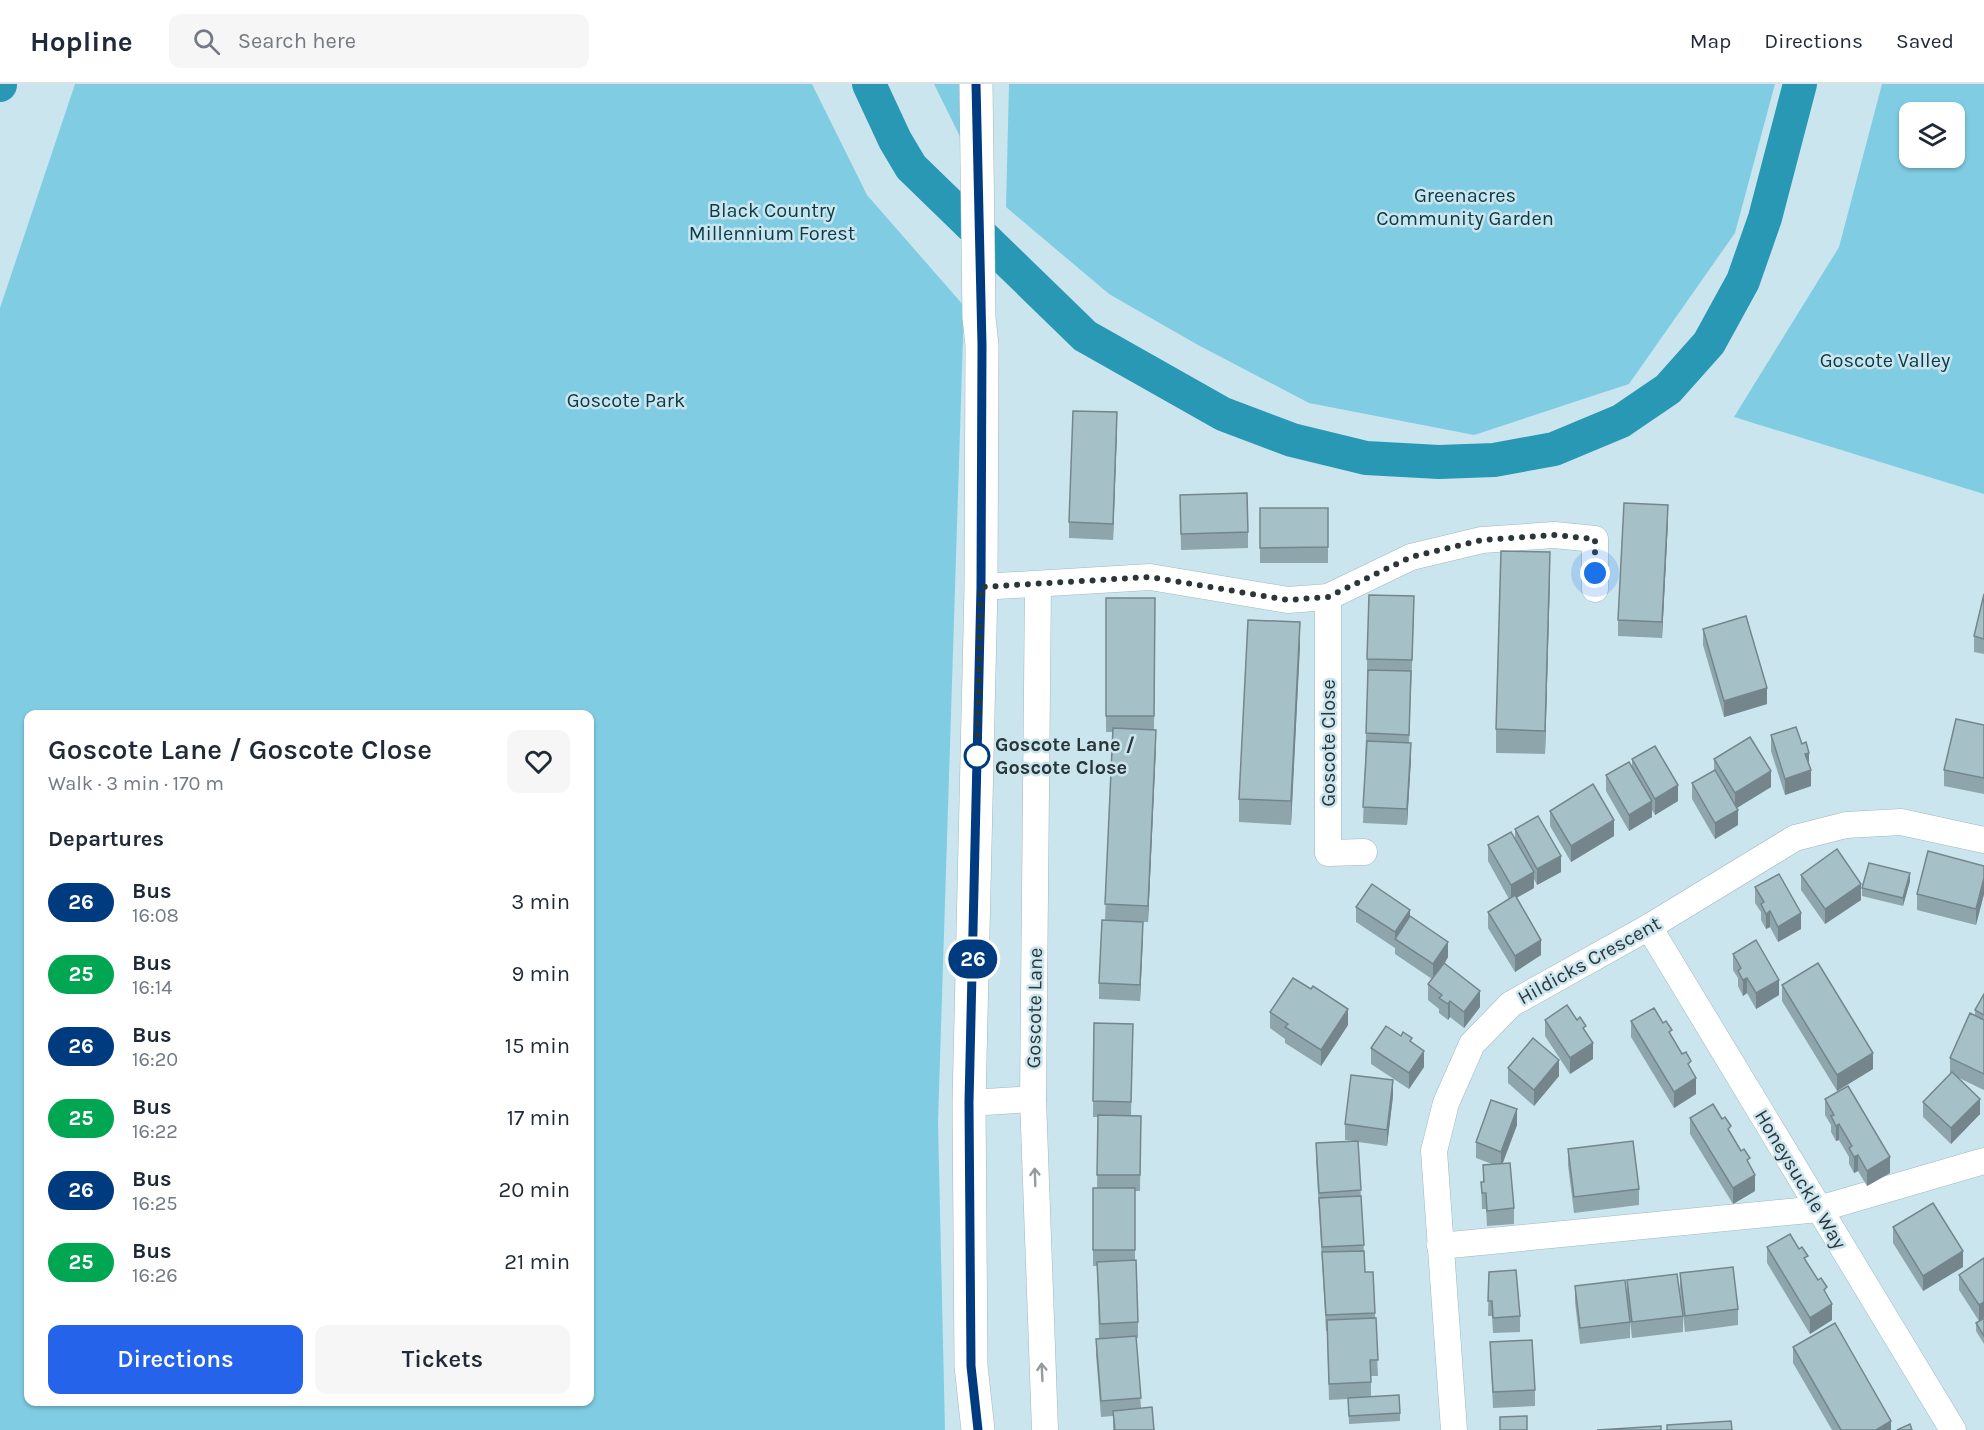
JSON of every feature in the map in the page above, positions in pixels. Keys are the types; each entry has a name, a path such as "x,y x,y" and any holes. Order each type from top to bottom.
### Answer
{"street":[{"path":"976,84 979,318 982,345 981,587 969,1102 971,1366 978,1430"},
{"path":"981,587 1150,577 1288,600 1328,597 1411,557 1482,540 1554,535 1595,539 1595,589"},
{"name":"Goscote Lane","path":"1038,585 1033,1099 1045,1430"},
{"name":"Goscote Close","path":"1328,597 1328,853 1364,852"},
{"name":"Hildicks Crescent","path":"1454,1430 1434,1151 1446,1103 1472,1044 1511,1004 1649,927 1795,838 1846,825 1900,822 1984,840"},
{"name":"Honeysuckle Way","path":"1649,927 1953,1430"},
{"path":"969,1102 1033,1099"},
{"path":"1440,1246 1819,1209 1984,1161"}],"green space":[{"name":"Goscote Park","path":"75,84 812,84 867,195 964,306 938,1122 945,1430 0,1430 0,308"},
{"path":"934,84 967,84 978,173"},
{"name":"Greenacres Community Garden","path":"1009,84 1775,84 1735,233 1629,384 1474,435 1309,403 1198,345 1109,294 1006,207"},
{"name":"Goscote Valley","path":"1882,84 1984,84 1984,494 1734,417 1839,247"}],"building":[{"path":"1073,411 1117,412 1113,524 1069,522"},
{"path":"1247,493 1248,532 1181,534 1180,495"},
{"path":"1624,503 1668,505 1662,622 1618,620"},
{"path":"1260,508 1328,508 1328,547 1260,548"},
{"path":"1501,551 1550,552 1545,731 1496,729"},
{"path":"1984,594 1984,639 1974,636"},
{"path":"1369,595 1414,596 1412,660 1367,659"},
{"path":"1106,598 1155,598 1154,716 1106,716"},
{"path":"1746,616 1767,688 1724,701 1703,629"},
{"path":"1248,620 1300,622 1291,801 1239,799"},
{"path":"1368,670 1411,671 1409,735 1366,733"},
{"path":"1956,719 1984,725 1984,778 1944,770"},
{"path":"1796,727 1802,744 1806,742 1809,753 1805,754 1811,770 1785,779 1771,735"},
{"path":"1113,728 1156,730 1148,906 1105,904"},
{"path":"1750,737 1771,771 1735,793 1714,759"},
{"path":"1367,741 1411,743 1407,809 1363,807"},
{"path":"1655,746 1678,785 1655,799 1632,759"},
{"path":"1629,762 1652,801 1629,815 1606,775"},
{"path":"1715,770 1738,810 1715,823 1692,783"},
{"path":"1593,784 1614,820 1571,846 1550,811"},
{"path":"1538,816 1561,856 1537,869 1515,829"},
{"path":"1511,832 1534,872 1511,885 1488,845"},
{"path":"1837,849 1861,884 1825,909 1801,875"},
{"path":"1928,851 1984,866 1984,878 1976,909 1917,894"},
{"path":"1869,863 1910,873 1903,898 1862,888"},
{"path":"1779,874 1801,913 1778,927 1770,911 1766,914 1761,904 1764,902 1755,887"},
{"path":"1372,884 1410,910 1395,932 1356,907"},
{"path":"1515,895 1541,940 1515,956 1488,912"},
{"path":"1410,916 1448,942 1433,964 1395,939"},
{"path":"1102,920 1143,922 1140,985 1099,983"},
{"path":"1756,940 1779,980 1756,993 1747,978 1743,980 1738,971 1741,968 1733,954"},
{"path":"1444,963 1480,991 1464,1012 1450,1001 1448,1004 1439,998 1442,995 1428,984"},
{"path":"1818,963 1873,1053 1837,1075 1782,985"},
{"path":"1293,978 1311,989 1313,986 1348,1009 1321,1050 1285,1027 1288,1024 1270,1012"},
{"path":"1984,994 1984,1015 1975,1010"},
{"path":"1567,1005 1577,1020 1580,1017 1586,1026 1583,1028 1593,1043 1570,1058 1545,1020"},
{"path":"1654,1008 1663,1023 1666,1021 1672,1030 1669,1032 1682,1054 1686,1052 1691,1061 1688,1064 1696,1078 1674,1092 1631,1021"},
{"path":"1970,1013 1984,1020 1984,1074 1950,1058"},
{"path":"1094,1023 1133,1024 1131,1102 1093,1101"},
{"path":"1386,1026 1401,1036 1403,1032 1412,1038 1410,1041 1424,1051 1409,1073 1371,1048"},
{"path":"1533,1038 1559,1060 1534,1090 1508,1068"},
{"path":"1952,1072 1980,1099 1951,1128 1923,1102"},
{"path":"1351,1075 1393,1080 1387,1130 1345,1124"},
{"path":"1848,1086 1890,1157 1867,1171 1858,1155 1854,1157 1849,1148 1852,1146 1839,1124 1836,1126 1831,1116 1834,1115 1825,1099"},
{"path":"1491,1100 1517,1109 1501,1152 1476,1142"},
{"path":"1713,1104 1722,1119 1725,1117 1731,1126 1728,1129 1741,1151 1744,1149 1750,1158 1747,1160 1755,1175 1733,1188 1690,1118"},
{"path":"1098,1115 1141,1116 1140,1175 1097,1175"},
{"path":"1358,1141 1361,1190 1319,1193 1316,1143"},
{"path":"1633,1141 1639,1189 1574,1197 1568,1149"},
{"path":"1510,1163 1514,1208 1487,1211 1486,1193 1482,1193 1481,1182 1484,1182 1483,1165"},
{"path":"1093,1188 1135,1188 1135,1250 1093,1250"},
{"path":"1361,1196 1364,1245 1322,1247 1319,1198"},
{"path":"1933,1203 1963,1251 1923,1276 1893,1227"},
{"path":"1790,1234 1799,1249 1802,1247 1808,1256 1804,1258 1818,1280 1821,1278 1827,1287 1824,1290 1832,1304 1810,1318 1767,1247"},
{"path":"1364,1251 1365,1272 1373,1272 1375,1313 1326,1315 1322,1252"},
{"path":"1984,1258 1984,1302 1979,1305 1959,1275"},
{"path":"1136,1260 1138,1322 1100,1324 1097,1262"},
{"path":"1733,1267 1738,1309 1685,1316 1680,1273"},
{"path":"1516,1270 1520,1316 1493,1318 1492,1301 1488,1301 1489,1272"},
{"path":"1677,1274 1683,1316 1632,1322 1627,1280"},
{"path":"1625,1280 1630,1322 1580,1328 1575,1286"},
{"path":"1376,1318 1378,1360 1370,1360 1371,1382 1329,1384 1327,1320"},
{"path":"1984,1318 1984,1336 1976,1323"},
{"path":"1835,1323 1891,1421 1876,1430 1841,1430 1793,1347"},
{"path":"1136,1336 1141,1398 1101,1401 1096,1339"},
{"path":"1532,1340 1535,1390 1493,1392 1490,1342"},
{"path":"1399,1395 1400,1413 1349,1416 1348,1398"},
{"path":"1152,1407 1154,1430 1115,1430 1113,1411"},
{"path":"1527,1416 1527,1430 1500,1430 1500,1417"},
{"path":"1731,1421 1732,1430 1667,1430 1667,1425"},
{"path":"1910,1424 1912,1430 1897,1430"},
{"path":"1661,1426 1661,1430 1597,1430"}],"waterway":[{"path":"869,84 895,140 911,167 1085,336 1223,414 1292,440 1366,458 1439,462 1494,460 1554,449 1621,421 1668,389 1709,343 1743,281 1765,218 1800,84"}],"bus line":[{"name":"26","path":"976,84 979,318 982,345 981,587 969,1102 971,1366 978,1430"}],"place":[{"name":"Goscote Lane / Goscote Close","path":"977,756"}],"route":[{"path":"977,756 981,587 1150,577 1288,600 1328,597 1411,557 1482,540 1554,535 1595,539 1595,573"}],"park label":[{"name":"Black Country Millennium Forest","path":"772,222"}]}
